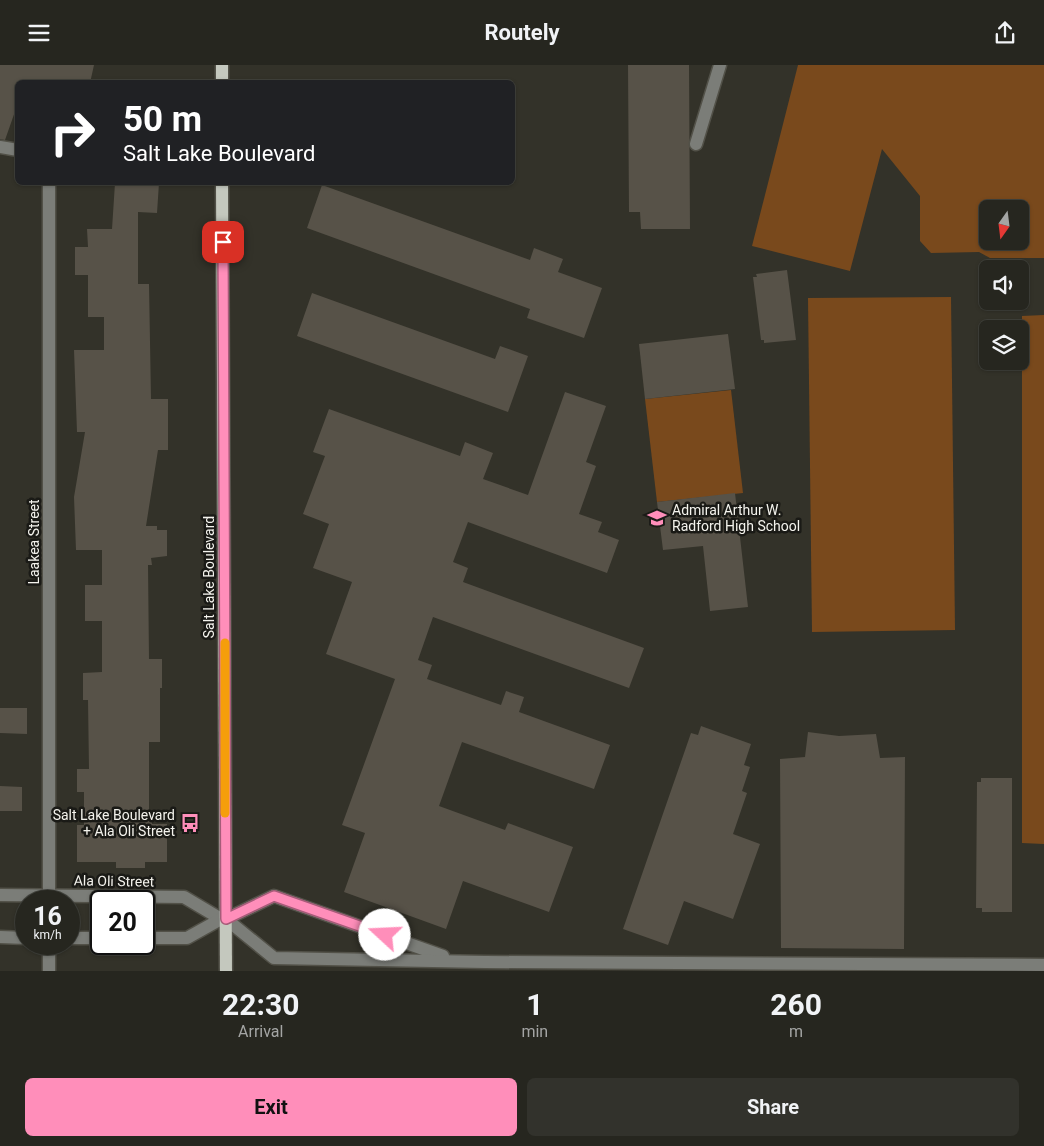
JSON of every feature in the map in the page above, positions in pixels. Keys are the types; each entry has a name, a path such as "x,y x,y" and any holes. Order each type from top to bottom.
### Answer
{"main road":[{"path":"222,65 222,80"},
{"name":"Salt Lake Boulevard","path":"222,185 223,919 226,971"}],"street":[{"path":"696,143 720,65"},
{"path":"0,147 15,150"},
{"name":"Laakea Street","path":"48,890 49,185"},
{"name":"Ala Oli Street","path":"0,895 15,896"},
{"path":"155,938 187,938 274,896 454,960 485,966 1044,965"},
{"name":"Ala Oli Street","path":"80,898 184,897 223,919 274,958 454,960"},
{"path":"0,937 15,938"},
{"path":"49,955 49,971"}],"shaded area":[{"path":"798,65 1044,65 1044,258 990,258 979,252 931,253 920,241 920,196 882,149 850,271 752,246"},
{"path":"951,297 955,630 812,632 808,298"},
{"path":"1044,315 1044,844 1022,843 1022,370 1029,370 1029,320 1022,320 1022,316"},
{"path":"731,390 743,493 657,502 645,399"}],"building":[{"path":"0,65 94,65 91,80 15,80 15,112 5,140 0,139"},
{"path":"628,65 689,65 690,229 641,229 640,212 629,212"},
{"path":"115,185 159,185 157,213 138,212 138,284 149,284 151,399 168,399 168,450 158,450 146,526 157,526 157,530 167,530 167,556 151,558 152,565 148,565 149,659 162,659 160,742 149,742 149,821 152,821 152,824 167,824 167,862 145,862 145,868 116,868 116,862 77,862 77,825 84,825 84,792 77,792 77,769 89,769 88,700 83,700 83,673 102,672 102,621 85,621 85,585 102,585 102,550 76,550 74,497 85,432 77,432 74,350 104,350 104,317 88,317 88,275 75,275 75,247 88,247 87,229 112,229"},
{"path":"322,185 530,260 534,248 563,259 558,272 602,288 584,338 527,318 530,309 307,228"},
{"path":"787,270 796,340 764,343 764,340 761,340 753,277 757,277 756,274"},
{"path":"312,293 495,359 500,346 528,356 508,412 297,336"},
{"path":"728,334 735,389 645,399 639,344"},
{"path":"565,392 606,406 586,462 596,466 579,514 602,522 598,532 619,540 607,573 468,522 453,562 468,568 463,582 644,648 629,688 433,617 418,660 432,665 427,679 501,705 506,691 524,697 519,712 610,745 594,789 462,742 439,806 505,830 508,823 573,847 549,912 463,881 446,929 344,892 365,833 342,825 395,679 326,654 352,582 313,568 329,524 303,514 325,456 313,452 329,409 460,456 465,442 493,453 483,479 528,495"},
{"path":"735,493 748,607 710,611 703,546 663,550 657,502"},
{"path":"0,708 27,708 27,734 0,733"},
{"path":"701,726 751,744 744,765 750,767 742,791 747,793 733,834 760,844 733,919 684,901 668,945 623,929 691,733 698,735"},
{"path":"808,732 839,736 876,734 880,758 905,757 904,949 781,948 780,759 805,757"},
{"path":"981,778 1012,778 1012,912 982,912 982,908 976,908 977,782 981,782"},
{"path":"0,786 22,787 22,811 0,811"}],"slow traffic":[{"path":"225,643 225,813"}],"place":[{"name":"Admiral Arthur W. Radford High School","path":"657,518"},
{"name":"Salt Lake Boulevard + Ala Oli Street","path":"190,823"}],"route":[{"path":"223,242 226,919 274,896 385,935"}]}
